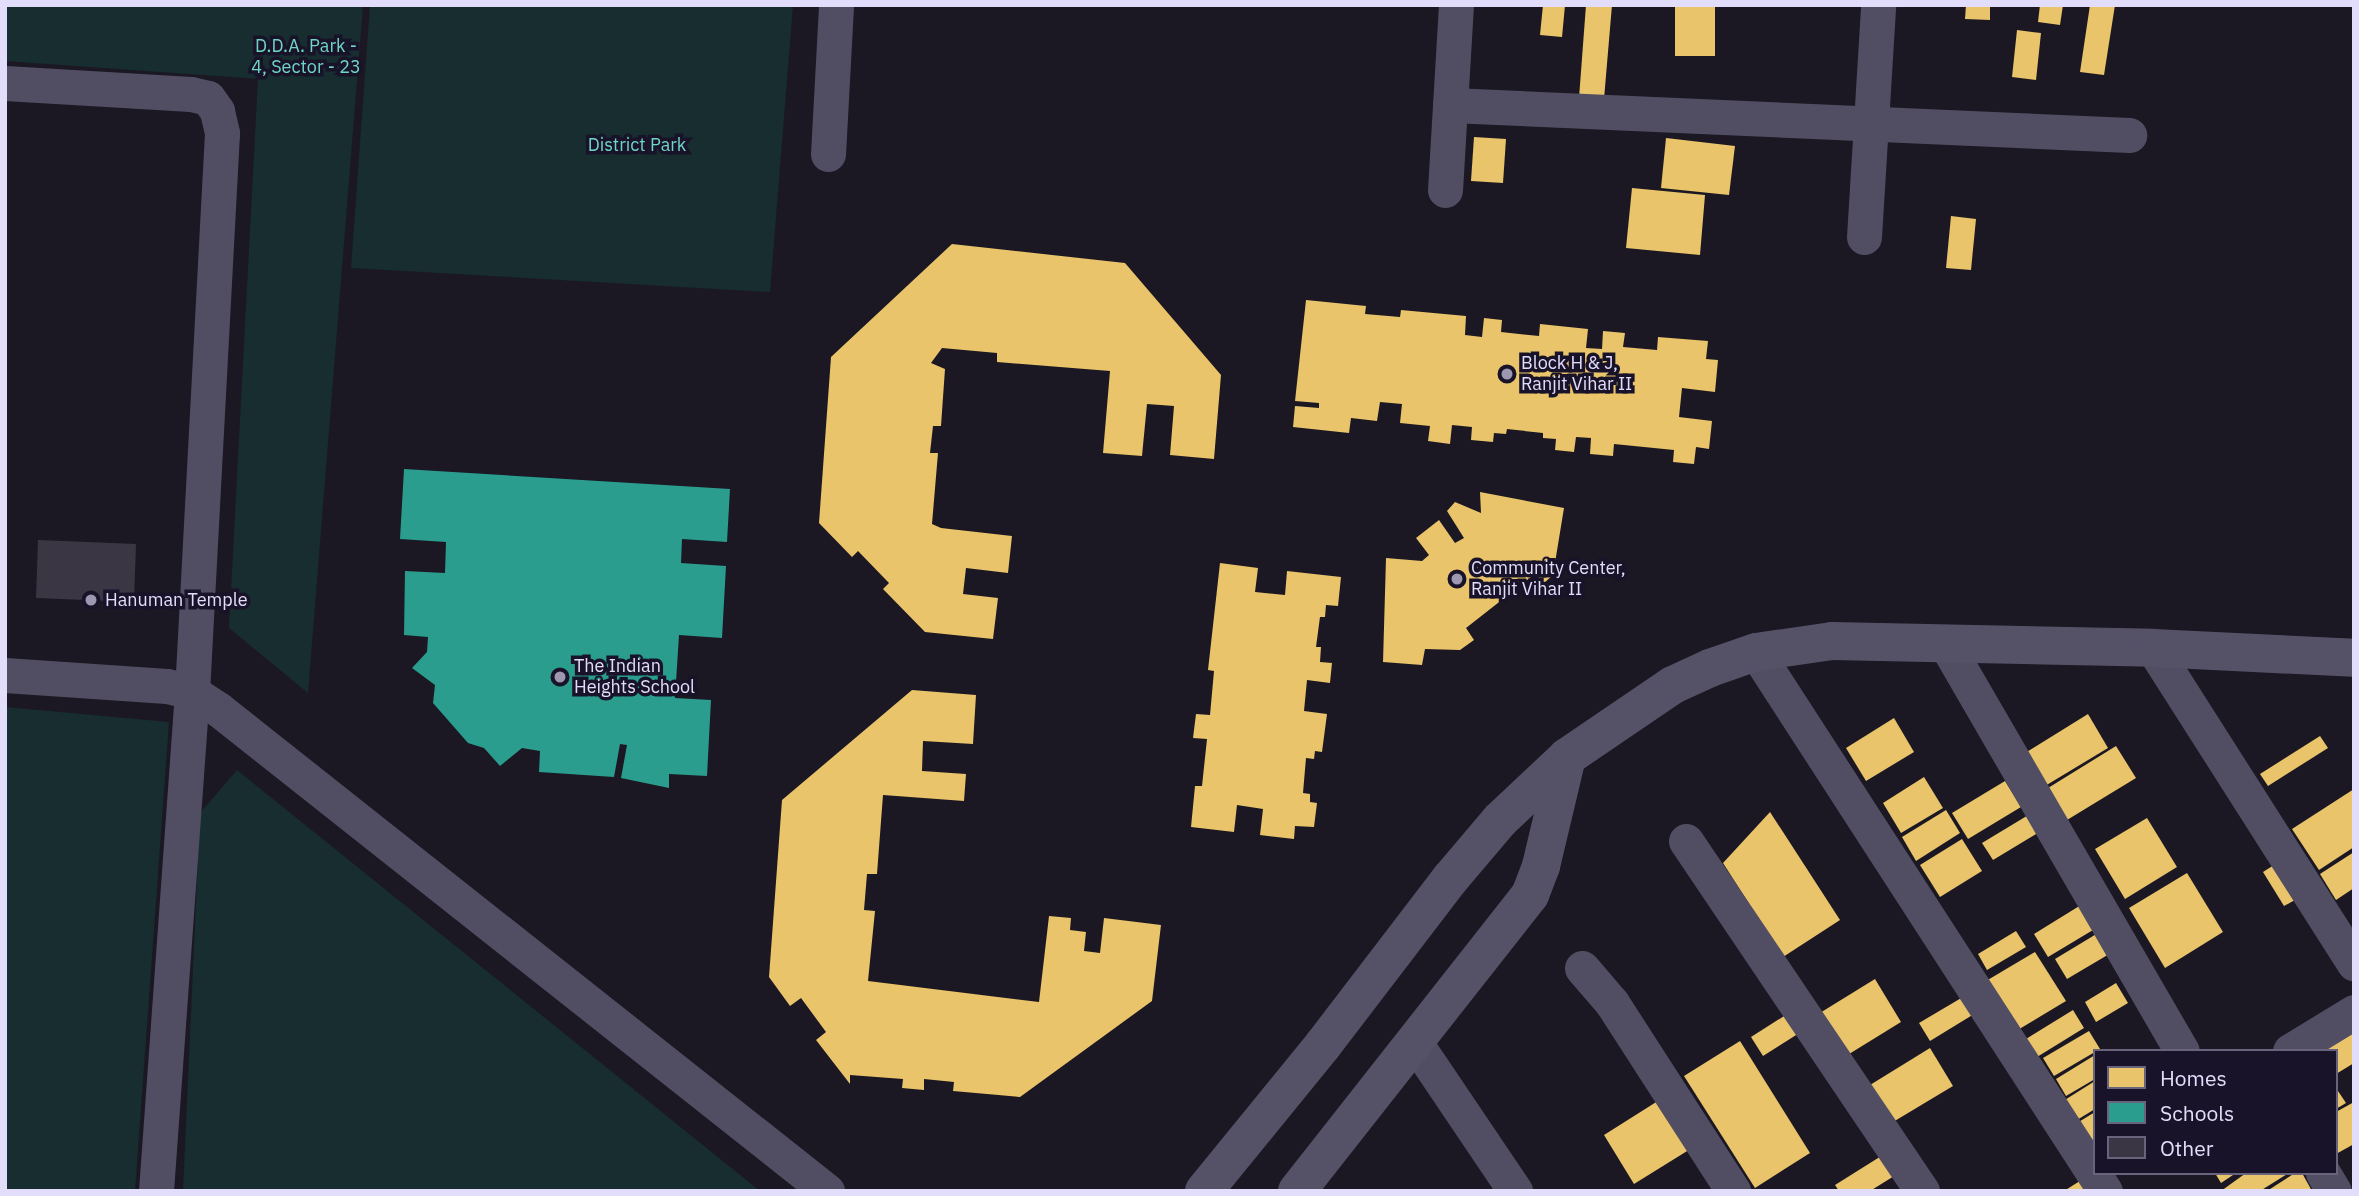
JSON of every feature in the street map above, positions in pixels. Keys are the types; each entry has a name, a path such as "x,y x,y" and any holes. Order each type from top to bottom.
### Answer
{"street":[{"path":"828,154 836,5"},
{"path":"1445,190 1456,5"},
{"path":"1864,237 1878,5"},
{"path":"5,83 191,94 208,98 217,111 222,133 192,692 156,1191"},
{"path":"1450,105 2129,135"},
{"path":"1204,1191 1323,1045 1450,879 1500,820 1567,757 1673,685 1756,652 1832,641 1947,646 2153,648 2354,658"},
{"path":"1947,646 2181,1049"},
{"path":"2153,648 2354,964"},
{"path":"1756,652 2093,1169"},
{"path":"5,675 167,686 192,692 248,733 827,1191"},
{"path":"1297,1191 1530,895 1541,866 1567,757"},
{"path":"1686,841 1922,1191"},
{"path":"1582,968 1612,1003 1733,1191"},
{"path":"2293,1049 2354,1012"},
{"path":"1414,1041 1515,1191"},
{"path":"2324,1175 2334,1191"}],"green space":[{"name":"D.D.A. Park - 4, Sector - 23","path":"5,5 363,5 308,693 229,628 258,79 5,61"},
{"name":"District Park","path":"370,5 793,5 770,292 351,268"},
{"path":"5,707 169,722 135,1191 5,1191"},
{"path":"237,770 760,1191 183,1191 200,813"}],"building: Homes":[{"path":"1543,5 1565,5 1562,37 1540,35"},
{"path":"1586,5 1612,5 1604,99 1579,98"},
{"path":"1966,5 1990,5 1990,20 1965,19"},
{"path":"2040,5 2063,5 2060,25 2038,22"},
{"path":"2090,5 2115,5 2104,75 2080,72"},
{"path":"1675,6 1715,7 1715,56 1675,56"},
{"path":"2017,30 2041,33 2036,80 2012,77"},
{"path":"1474,137 1506,139 1503,183 1471,181"},
{"path":"1666,138 1735,146 1729,195 1661,188"},
{"path":"1632,188 1705,195 1700,255 1626,248"},
{"path":"1951,216 1976,219 1971,270 1946,268"},
{"path":"952,244 1125,263 1221,375 1214,459 1170,455 1174,406 1147,404 1142,456 1103,453 1110,371 997,362 997,353 942,348 931,363 945,369 941,426 933,426 930,453 938,453 932,524 941,528 1012,536 1008,573 966,568 963,594 998,598 993,639 925,632 883,589 889,583 858,551 852,557 819,523 831,357"},
{"name":"Block H & J, Ranjit Vihar II","path":"1306,300 1366,306 1365,314 1400,317 1401,310 1466,316 1465,335 1482,337 1484,318 1502,320 1501,332 1539,336 1540,324 1588,329 1586,348 1602,349 1603,331 1625,333 1623,347 1657,350 1658,337 1708,341 1706,359 1718,360 1715,392 1682,388 1679,417 1712,421 1709,449 1696,447 1694,464 1673,462 1674,450 1614,444 1613,456 1590,454 1591,438 1576,437 1574,452 1555,450 1556,439 1543,438 1543,433 1507,429 1506,434 1494,433 1493,442 1471,440 1472,427 1452,425 1450,444 1428,441 1430,426 1400,423 1402,404 1380,402 1377,421 1351,418 1349,433 1293,427 1295,406 1319,408 1319,403 1295,401"},
{"name":"Community Center, Ranjit Vihar II","path":"1480,492 1564,508 1553,575 1544,583 1535,574 1466,628 1474,640 1460,650 1425,649 1422,665 1383,662 1386,558 1422,561 1429,555 1416,538 1439,520 1455,543 1464,538 1447,511 1455,502 1481,513"},
{"path":"1220,563 1258,568 1255,592 1285,595 1287,571 1341,577 1338,606 1326,605 1325,617 1320,617 1316,647 1321,647 1320,662 1332,663 1330,683 1307,680 1304,711 1327,714 1322,752 1315,751 1314,759 1306,758 1303,793 1310,794 1310,802 1317,803 1314,827 1295,826 1294,839 1260,835 1263,809 1237,805 1234,832 1191,827 1195,786 1202,786 1207,739 1193,738 1196,714 1210,715 1214,671 1208,670"},
{"path":"912,690 976,695 973,744 923,741 922,771 966,774 964,801 883,795 877,874 867,874 864,910 875,911 868,981 1039,1002 1049,916 1071,918 1070,930 1086,932 1084,951 1100,953 1104,918 1161,925 1152,1001 1020,1097 953,1091 954,1082 924,1079 924,1090 902,1088 903,1079 850,1075 850,1084 816,1040 826,1032 801,998 790,1006 769,977 782,800"},
{"path":"2088,714 2108,748 2045,786 2025,753"},
{"path":"1894,718 1914,752 1866,781 1846,748"},
{"path":"2320,736 2328,748 2268,786 2260,774"},
{"path":"2116,746 2136,778 2067,820 2048,788"},
{"path":"1924,777 1943,808 1901,833 1883,803"},
{"path":"2005,781 2021,807 1968,839 1952,813"},
{"path":"2354,789 2354,847 2319,870 2292,829"},
{"path":"1946,810 1960,833 1916,861 1902,837"},
{"path":"1770,812 1840,920 1783,957 1723,863"},
{"path":"2030,814 2041,831 1993,860 1982,843"},
{"path":"2147,818 2177,867 2125,899 2095,849"},
{"path":"1962,839 1982,871 1940,897 1920,865"},
{"path":"2354,852 2354,888 2336,900 2320,874"},
{"path":"2274,865 2295,900 2284,906 2263,872"},
{"path":"2187,873 2223,932 2165,968 2129,908"},
{"path":"2089,900 2103,924 2048,957 2034,934"},
{"path":"2103,930 2116,950 2067,979 2055,959"},
{"path":"2016,931 2026,947 1987,970 1978,954"},
{"path":"2035,952 2066,1001 2016,1031 1986,981"},
{"path":"1875,979 1901,1022 1841,1059 1815,1016"},
{"path":"2116,983 2128,1003 2096,1022 2085,1002"},
{"path":"1968,994 1979,1011 1930,1041 1919,1023"},
{"path":"2073,1010 2084,1028 2037,1057 2026,1039"},
{"path":"1792,1011 1804,1030 1763,1056 1751,1037"},
{"path":"2347,1025 2354,1037 2354,1063 2338,1073 2338,1049 2307,1049"},
{"path":"2089,1031 2100,1049 2093,1049 2093,1053 2054,1076 2043,1058"},
{"path":"1740,1041 1810,1153 1755,1188 1684,1076"},
{"path":"1930,1048 1953,1086 1893,1122 1870,1085"},
{"path":"2093,1056 2093,1080 2066,1096 2056,1079"},
{"path":"2093,1082 2093,1110 2072,1123 2060,1103"},
{"path":"2338,1091 2346,1103 2338,1108"},
{"path":"1661,1099 1692,1148 1634,1184 1604,1135"},
{"path":"2354,1102 2354,1144 2338,1153 2338,1111"},
{"path":"2093,1113 2093,1143 2077,1123"},
{"path":"1886,1153 1899,1173 1870,1191 1839,1191 1835,1185"},
{"path":"2091,1174 2101,1191 2064,1191"},
{"path":"2216,1175 2233,1175 2221,1183"},
{"path":"2243,1175 2286,1175 2260,1191 2221,1191"},
{"path":"2292,1175 2303,1175 2312,1191 2267,1191"}],"building: Schools":[{"path":"404,469 730,489 727,542 682,539 681,563 726,566 722,638 679,635 675,698 711,700 707,776 669,774 669,788 621,778 627,745 620,744 614,777 539,772 540,751 522,748 500,766 484,748 468,743 433,703 435,685 412,668 427,652 428,637 404,635 405,571 445,573 446,542 400,539"}],"building: Other":[{"path":"38,540 136,544 134,602 36,598"}],"place":[{"name":"Block H & J, Ranjit Vihar II","path":"1507,374"},
{"name":"Community Center, Ranjit Vihar II","path":"1457,579"},
{"name":"Hanuman Temple","path":"91,600"},
{"name":"The Indian Heights School","path":"560,677"}]}
